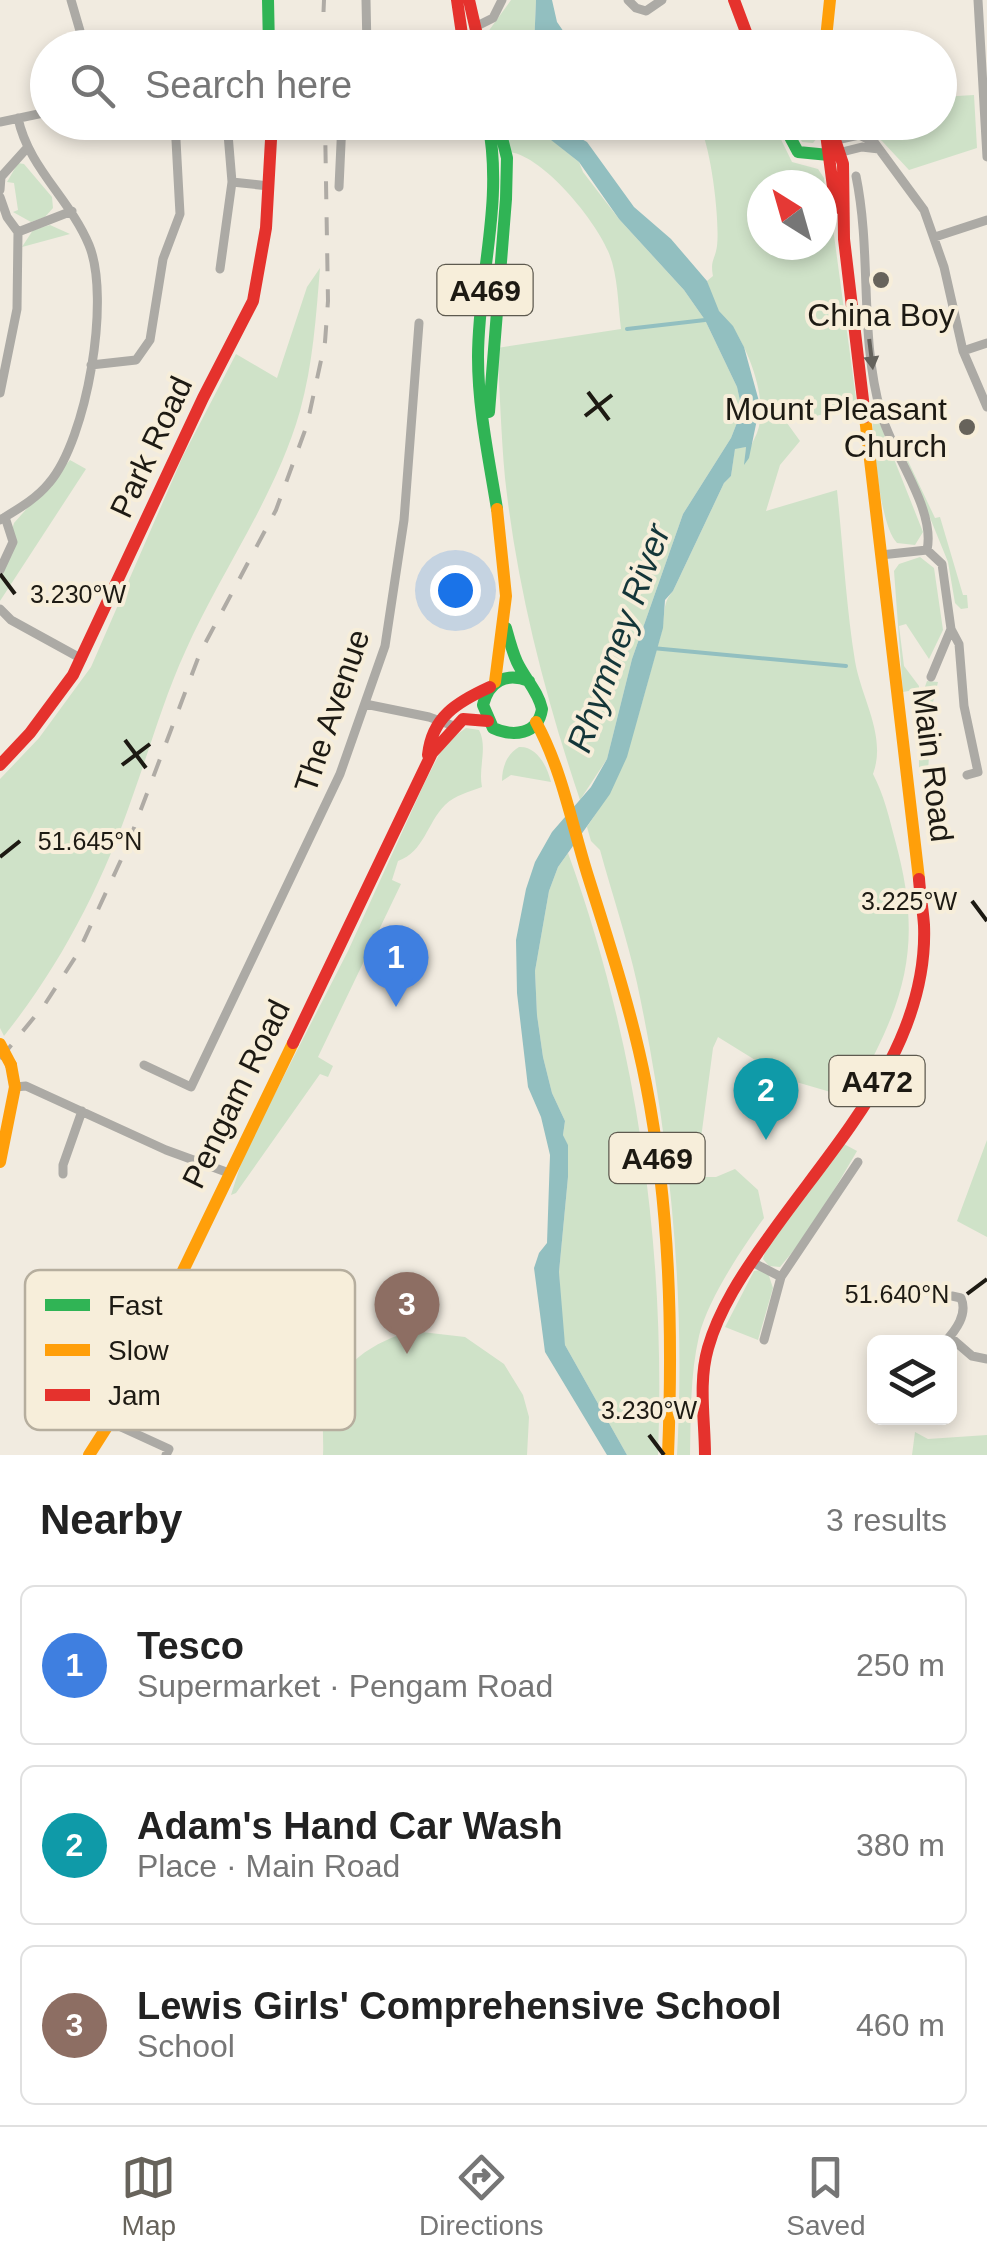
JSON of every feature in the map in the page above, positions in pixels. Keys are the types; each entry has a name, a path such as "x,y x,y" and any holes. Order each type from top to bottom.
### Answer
{"main road":[{"path":"268,0 269,30"},
{"path":"457,0 461,30"},
{"path":"469,0 476,30"},
{"path":"734,0 745,30"},
{"path":"827,30 830,0"},
{"name":"Park Road","path":"0,765 30,734 82,659 252,301 266,228 271,140"},
{"name":"A469","path":"491,140 495,161 478,352 479,384 503,542 506,626 516,660 536,687 542,704 536,722 546,737 565,794 636,1034 659,1176 669,1330 668,1455"},
{"name":"A469","path":"490,458 489,416 506,199 502,140"},
{"path":"790,140 804,154 830,149"},
{"name":"Main Road","path":"706,1454 701,1398 716,1325 752,1262 888,1064 909,1015 922,960 924,926 843,224 841,209 835,202 828,140"},
{"name":"A469","path":"488,721 483,705 506,626"},
{"path":"438,721 453,704 492,684 511,676 529,680"},
{"path":"454,726 463,719 488,721 510,734 529,729 536,722"},
{"name":"Pengam Road","path":"183,1270 400,821 438,721"},
{"name":"Pengam Road","path":"428,754 454,726"},
{"path":"0,1044 11,1064 15,1086 0,1162"},
{"name":"Pengam Road","path":"89,1455 105,1430"}],"street":[{"path":"71,0 80,30"},
{"path":"366,0 367,30"},
{"path":"475,27 493,18 502,0"},
{"path":"628,0 646,11 662,0"},
{"path":"978,0 984,44 987,157"},
{"path":"0,122 30,116"},
{"path":"0,570 14,542 3,518 26,505 50,482 69,452 91,365 98,308 91,251 72,211 27,148 18,118"},
{"path":"91,365 136,360 150,340 163,259 180,214 176,140"},
{"path":"220,269 232,182 228,140"},
{"path":"340,187 341,140"},
{"path":"830,149 849,140"},
{"path":"870,140 924,210 935,238 963,350 987,406"},
{"path":"0,393 17,309 18,232 7,218 0,194 1,177 27,148"},
{"path":"856,176 879,409 928,522 927,550 942,564 951,628 959,644 964,706 978,772 967,775"},
{"path":"232,182 269,186"},
{"path":"18,232 72,211"},
{"path":"935,238 987,220"},
{"path":"843,224 863,222"},
{"name":"The Avenue","path":"144,1066 191,1086 340,774 385,646 404,520 419,323"},
{"path":"963,350 987,343"},
{"path":"881,555 927,550"},
{"path":"0,609 11,620 82,659"},
{"path":"931,677 951,628"},
{"path":"365,704 454,726"},
{"path":"15,1086 26,1086 166,1150 229,1173"},
{"path":"63,1174 82,1112"},
{"path":"764,1340 781,1277 858,1162"},
{"path":"752,1262 781,1277"},
{"path":"951,1335 964,1305 960,1298 952,1296"},
{"path":"957,1346 987,1359"},
{"path":"127,1430 168,1450 166,1455"}],"green space":[{"path":"511,0 536,0 535,30 489,30"},
{"path":"974,95 977,148 909,170 880,140 957,140 957,96"},
{"path":"508,140 552,140 579,162 619,219 684,290 705,320 737,387 742,410 731,438 683,514 632,659 607,759 580,800 544,681 517,560 505,478 497,348 621,329 617,289 611,260 592,223 553,177 523,156 510,152"},
{"path":"705,140 781,140 792,162 819,170 747,170 747,260 837,257 857,406 787,423 800,441 780,465 766,511 837,490 855,661 875,731 873,774 886,806 904,878 908,944 896,1004 851,1098 786,1079 718,1037 713,1048 697,1168 705,1177 735,1169 758,1190 764,1218 726,1275 703,1322 691,1395 690,1455 677,1455 679,1336 667,1158 649,1041 629,949 600,850 591,841 587,827 614,780 633,734 667,601 724,483 731,476 735,448 746,447 745,461 760,421 759,393 751,364 733,328 716,307 707,281 713,276 718,234 714,183"},
{"path":"18,163 24,164 52,197 53,208 45,217 31,222 13,212 18,210 14,183 7,182"},
{"path":"50,225 70,234 22,247 33,230"},
{"path":"320,268 308,376 277,474 185,652 94,891 44,980 4,1036 0,1028 0,779 39,738 91,667 183,456 236,354 277,378 307,287"},
{"path":"871,401 923,532 915,545 897,543 885,517"},
{"path":"900,444 935,518 940,517 968,608 961,609 955,603 948,562"},
{"path":"70,460 86,469 0,601 0,572 14,523"},
{"path":"920,557 934,568 943,630 929,659 906,624 899,626 904,666 919,686 903,692 894,571 899,564"},
{"path":"927,681 938,682 932,706 928,772 919,775 919,743 913,720"},
{"path":"466,728 479,730 482,737 482,787 445,805 420,844 398,861 392,880 401,884 318,1057 333,1066 328,1077 320,1074 231,1195 244,1154 348,951 424,784 445,743"},
{"path":"519,747 536,753 551,782 511,775 502,781 506,761"},
{"path":"568,853 613,1000 642,1150 657,1302 658,1455 627,1455 565,1345 561,1320 559,1272 568,1146 563,1135 565,1121 552,1093 543,1057 535,971 549,891"},
{"path":"987,1140 987,1237 957,1221"},
{"path":"842,1143 857,1151 840,1181 780,1267 769,1266 763,1259 765,1252"},
{"path":"754,1271 768,1273 773,1288 758,1340 725,1327"},
{"path":"413,1331 465,1337 504,1364 523,1395 529,1417 527,1455 323,1455 324,1430 355,1430 355,1361"},
{"path":"915,1432 928,1439 987,1435 987,1455 912,1455"}],"water":[{"path":"536,0 552,0 563,30 535,30"},
{"path":"551,140 587,142 634,207 671,239 707,281 719,311 744,347 760,405 749,458 744,465 746,447 735,449 731,476 665,600 663,628 627,757 610,794 558,867 549,891 535,971 543,1057 552,1093 565,1121 563,1135 568,1145 559,1272 565,1345 627,1455 607,1455 545,1352 534,1268 547,1243 550,1155 541,1117 528,1087 517,993 516,940 535,862 552,832 591,787 607,759 632,659 683,514 731,438 742,410 737,387 705,320 684,290 619,219 579,162"}],"waterway":[{"path":"627,329 705,320"},
{"name":"Rhymney River","path":"652,648 846,666"}],"railway":[{"path":"323,30 324,0"},
{"path":"0,1059 45,1004 78,953 126,849 200,653 276,510 307,425 325,342 328,301 325,140"}],"traffic: fast":[{"path":"268,0 269,30"},
{"path":"490,140 492,211 479,327 478,376 497,509"},
{"path":"489,412 506,199 507,158 502,140"},
{"path":"792,140 798,152 829,155"},
{"path":"506,628 517,662 527,680 531,685 538,696 542,709 540,718 524,732 493,728 483,705 489,690 506,678 521,678 529,681"}],"traffic: slow":[{"path":"827,30 830,0"},
{"path":"865,417 919,879"},
{"path":"495,682 506,596 497,509"},
{"path":"536,722 565,796 627,1004 646,1084 660,1176 668,1269 668,1455"},
{"path":"183,1270 293,1043"},
{"path":"0,1044 11,1065"},
{"path":"0,1162 15,1087 11,1065"},
{"path":"89,1455 105,1430"}],"traffic: jam":[{"path":"457,0 461,30"},
{"path":"469,0 476,30"},
{"path":"734,0 745,30"},
{"path":"0,765 30,733 73,675 253,301 266,228 271,140"},
{"path":"827,140 835,202 841,209"},
{"path":"835,140 843,164 844,239 865,417"},
{"path":"428,755 435,730 448,712 490,687"},
{"path":"293,1043 432,753 463,719 488,721"},
{"path":"705,1455 703,1375 718,1319 749,1266 872,1094 911,1013 921,970 924,925 919,879"}],"place":[{"name":"China Boy","path":"881,280"},
{"name":"Mount Pleasant Church","path":"967,427"},
{"name":"Tesco","path":"396,1007"},
{"name":"Adam's Hand Car Wash","path":"766,1140"},
{"name":"Lewis Girls' Comprehensive School","path":"407,1354"}]}
